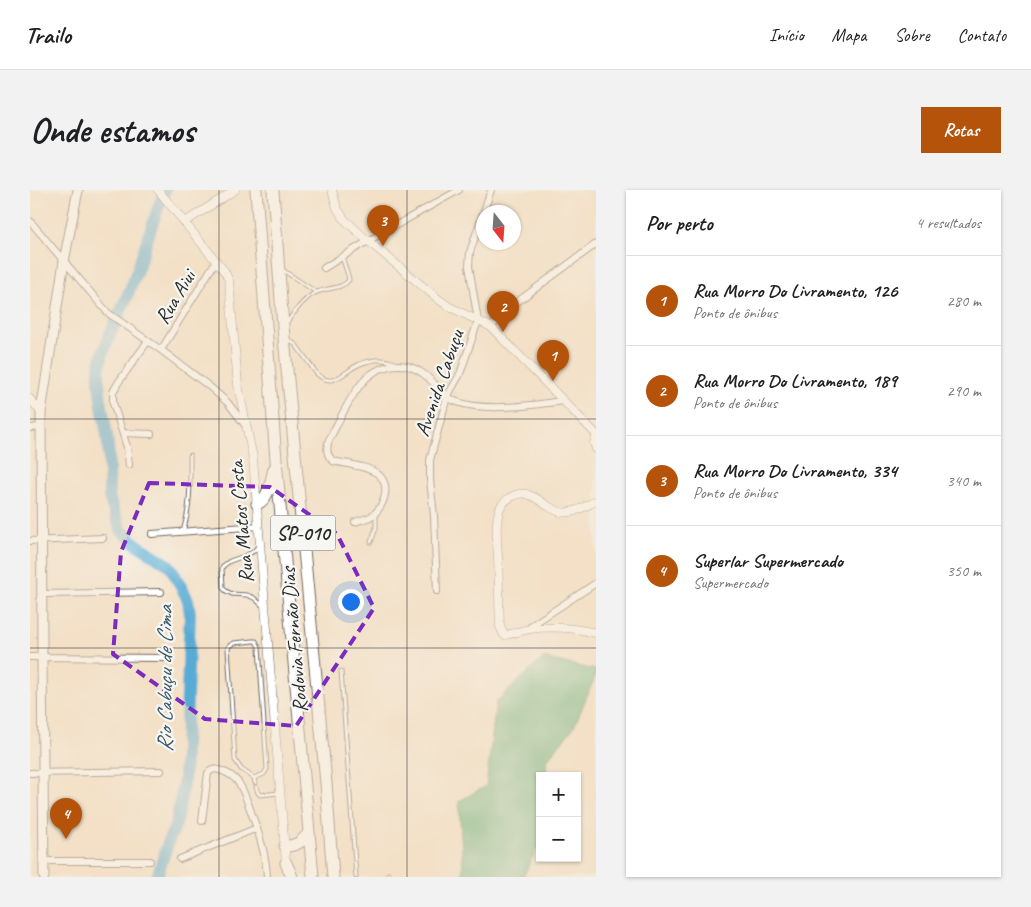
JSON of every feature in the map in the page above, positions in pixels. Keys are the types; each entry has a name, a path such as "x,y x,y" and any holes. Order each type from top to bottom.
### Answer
{"highway":[{"name":"Rodovia Fernão Dias","path":"256,190 276,460 313,877"},
{"name":"Rodovia Fernão Dias","path":"273,190 333,877"},
{"path":"257,504 264,500 276,460"},
{"path":"284,846 297,845 309,833"},
{"path":"286,863 292,877"}],"main road":[{"path":"44,877 41,412 64,260 78,190"}],"street":[{"name":"Rua Matos Costa","path":"158,190 216,261 229,281 240,400 253,458 288,877"},
{"path":"185,222 235,190"},
{"path":"332,190 337,208 344,219 437,298 448,306 491,327 596,434"},
{"path":"324,268 449,192 459,190"},
{"name":"Avenida Cabuçu","path":"437,591 430,460 447,397 460,374 478,321 469,258 491,190"},
{"path":"30,221 108,313 220,395 237,413 247,428"},
{"path":"491,327 513,305 596,244"},
{"name":"Rua Aiui","path":"161,350 216,261"},
{"path":"129,465 127,447 113,403 113,392 148,341"},
{"path":"355,522 370,517 376,512 385,498 384,484 381,478 373,471 333,461 327,454 326,447 362,382 379,370 398,364 417,369 426,375 447,397 472,406 520,406 563,401"},
{"path":"30,399 41,412"},
{"path":"30,428 41,427"},
{"path":"123,433 151,434"},
{"path":"596,438 594,443 596,449"},
{"path":"596,501 577,510 560,512 530,495 521,494 509,498 498,512 497,536 500,627 504,635 529,629 559,628 596,633"},
{"path":"152,534 259,526"},
{"path":"30,541 103,538"},
{"path":"529,629 532,625 596,583"},
{"path":"42,594 161,592"},
{"path":"30,657 166,658"},
{"path":"202,821 208,773 210,770 216,769 225,772 238,782 243,791 263,848 267,877"},
{"path":"30,773 161,771"},
{"path":"180,859 257,828"},
{"path":"44,860 150,860"}],"lane":[{"path":"342,257 349,280 346,284 316,292 300,305 284,332 317,374 327,380 334,380 358,365 374,360 382,359 398,364"},
{"path":"279,267 316,292"},
{"path":"183,532 189,505 190,455"},
{"path":"371,542 376,528 376,512"},
{"path":"260,543 248,555 230,561 223,566 223,588 229,593 247,595 254,598 266,610"},
{"path":"254,778 264,774 267,769 259,647 253,641 234,643 228,648 235,760 241,769 254,778 258,793 280,793"},
{"path":"341,671 356,877"}],"highlighted area":[{"path":"149,483 270,487 337,534 374,608 296,726 205,719 113,654 121,552"}],"green space":[{"path":"543,658 596,670 596,675 574,727 547,760 546,772 536,772 536,850 523,877 458,877 463,873 459,801 486,786 496,702"}],"waterway":[{"name":"Rio Cabuçu de Cima","path":"157,877 170,837 176,825 184,779 190,614 188,600 169,565 136,544 121,530 109,497 108,446 100,394 99,372 103,352 133,281 165,190"}],"place":[{"name":"Rua Morro Do Livramento, 334","path":"383,246"},
{"name":"Rua Morro Do Livramento, 189","path":"503,332"},
{"name":"Rua Morro Do Livramento, 126","path":"553,381"},
{"name":"Superlar Supermercado","path":"66,839"}]}
